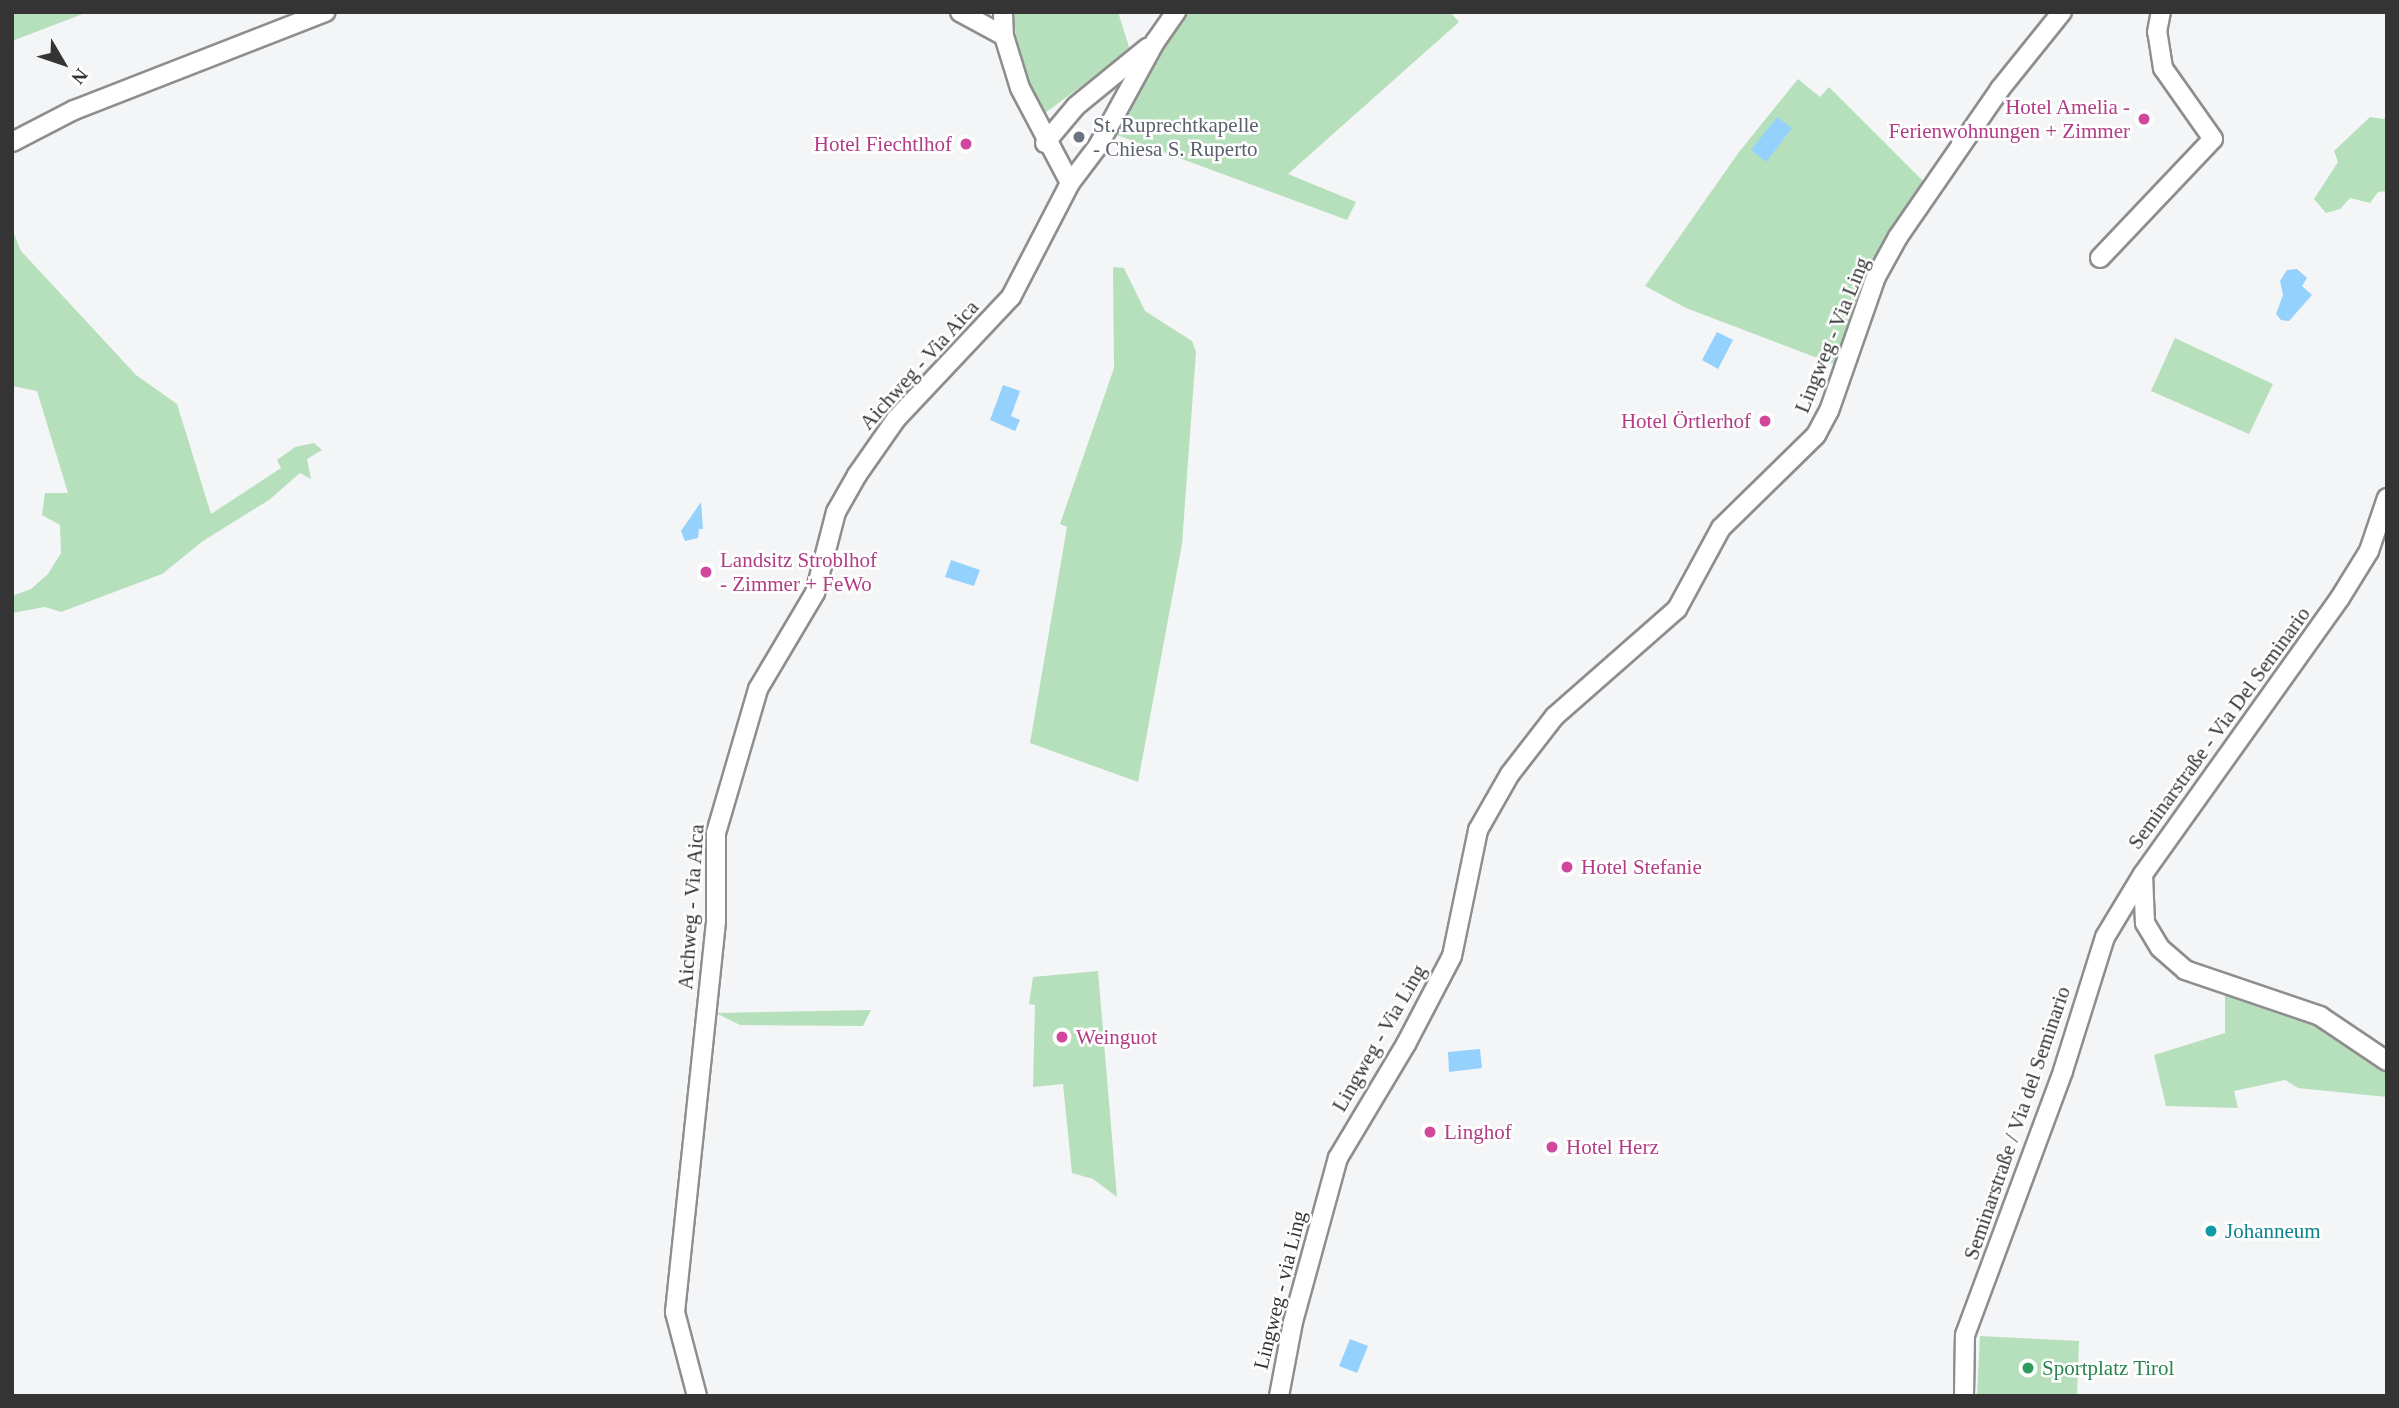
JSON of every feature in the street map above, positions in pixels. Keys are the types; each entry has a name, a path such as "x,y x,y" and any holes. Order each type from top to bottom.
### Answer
{"street":[{"path":"12,142 74,110 326,12"},
{"path":"960,12 1004,36"},
{"path":"1003,12 1004,36 1020,88 1045,143 1070,183"},
{"name":"Aichweg - Via Aica","path":"697,1396 675,1312 716,921 716,833 736,754 758,689 816,593 836,512 857,475 897,419 1011,297 1070,183 1098,146 1155,42 1177,12"},
{"name":"Lingweg - Via Ling","path":"1327,1195 1345,1143 1406,1044 1452,956 1478,830 1510,774 1555,716 1677,610 1721,528 1816,435 1829,411 1876,277 1898,237 2000,89 2062,12"},
{"path":"2100,258 2213,139 2164,68 2157,32 2161,12"},
{"name":"Aichweg - Via Aica","path":"1045,143 1076,106 1155,42"},
{"name":"Seminarstraße - Via Del Seminario","path":"2387,498 2369,551 2340,598 2143,874 2145,923 2160,948 2185,970 2320,1016 2387,1060"},
{"name":"Seminarstraße / Via del Seminario","path":"1964,1396 1965,1335 2063,1072 2105,937 2143,874"},
{"name":"Lingweg - via Ling","path":"1279,1396 1327,1195"}],"green space":[{"path":"12,12 88,12 12,41"},
{"path":"1013,12 1118,12 1130,50 1041,116 1017,45"},
{"path":"1176,12 1450,12 1459,22 1288,174 1356,202 1347,220 1106,131"},
{"path":"1798,79 1820,97 1829,87 1930,188 1897,236 1844,368 1686,308 1645,286 1739,152"},
{"path":"2387,115 2387,191 2378,192 2370,203 2350,198 2340,209 2326,213 2314,199 2338,162 2334,151 2370,117 2384,119"},
{"path":"12,229 21,251 136,375 177,404 211,514 281,468 277,460 295,447 314,443 322,450 307,459 311,479 300,473 269,500 203,541 162,574 61,612 45,607 12,613 12,596 31,589 48,574 61,553 60,525 42,515 45,493 68,493 37,391 12,386"},
{"path":"1113,267 1124,268 1145,311 1192,341 1196,352 1182,544 1138,782 1030,743 1067,527 1060,524 1114,368"},
{"path":"2175,338 2273,384 2249,434 2151,391"},
{"path":"1098,971 1117,1197 1093,1179 1072,1173 1063,1084 1033,1087 1035,1005 1029,1004 1033,977"},
{"path":"2225,981 2387,1052 2387,1097 2298,1088 2285,1080 2234,1091 2238,1108 2166,1106 2154,1055 2225,1033"},
{"path":"871,1010 863,1026 740,1025 716,1013"},
{"name":"Sportplatz Tirol","path":"1980,1336 2079,1341 2077,1396 1977,1396"}],"water":[{"path":"1777,117 1792,128 1766,162 1751,150"},
{"path":"2297,269 2307,278 2302,286 2312,295 2289,321 2281,320 2276,314 2283,295 2280,281 2287,270"},
{"path":"1717,332 1733,340 1718,369 1702,360"},
{"path":"1003,385 1020,391 1011,416 1020,420 1015,431 990,420"},
{"path":"701,502 703,529 699,529 698,538 685,541 681,531"},
{"path":"951,560 980,570 974,586 945,577"},
{"path":"1480,1049 1482,1068 1449,1072 1448,1052"},
{"path":"1350,1339 1368,1346 1357,1373 1339,1366"}],"place":[{"name":"Hotel Amelia - Ferienwohnungen + Zimmer","path":"2144,119"},
{"name":"St. Ruprechtkapelle - Chiesa S. Ruperto","path":"1079,137"},
{"name":"Hotel Fiechtlhof","path":"966,144"},
{"name":"Hotel Örtlerhof","path":"1765,421"},
{"name":"Landsitz Stroblhof - Zimmer + FeWo","path":"706,572"},
{"name":"Hotel Stefanie","path":"1567,867"},
{"name":"Weinguot","path":"1062,1037"},
{"name":"Linghof","path":"1430,1132"},
{"name":"Hotel Herz","path":"1552,1147"},
{"name":"Johanneum","path":"2211,1231"},
{"name":"Sportplatz Tirol","path":"2028,1368"}]}
